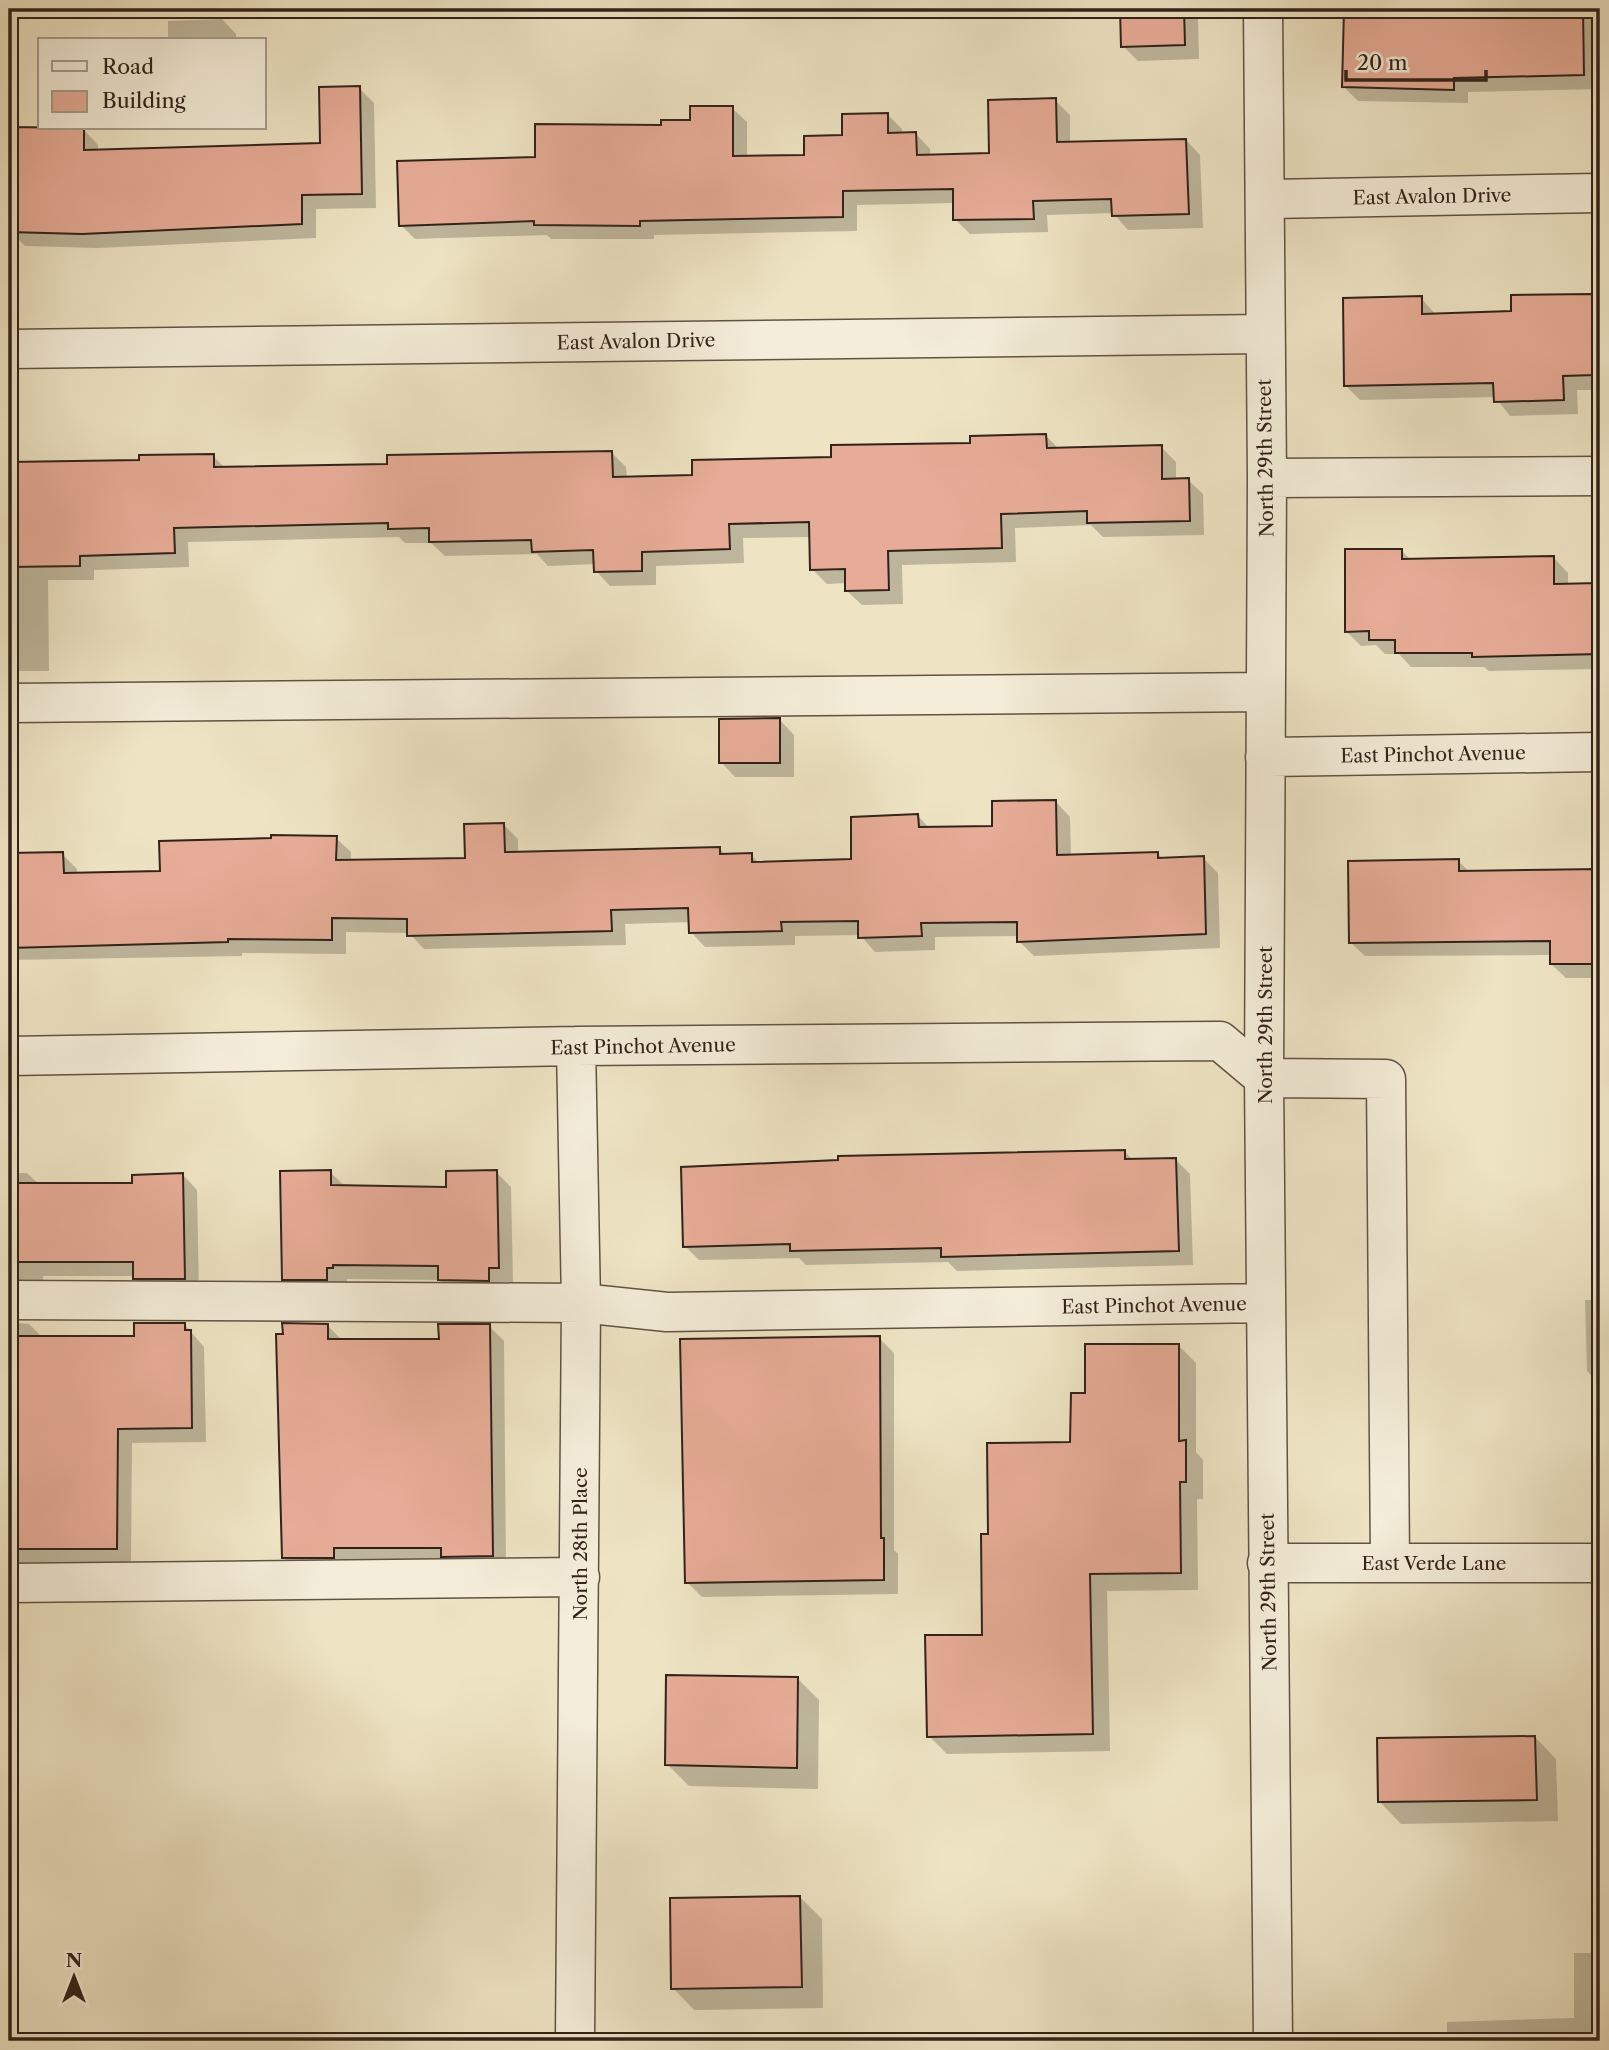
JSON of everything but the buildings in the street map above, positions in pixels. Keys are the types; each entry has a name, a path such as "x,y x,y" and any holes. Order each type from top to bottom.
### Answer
{"street":[{"name":"North 29th Street","path":"1264,9 1264,1078 1273,2041"},
{"name":"East Avalon Drive","path":"1265,199 1600,193"},
{"name":"East Avalon Drive","path":"9,349 1264,334"},
{"path":"1266,478 1600,476"},
{"path":"9,702 1266,692"},
{"name":"East Pinchot Avenue","path":"1265,757 1600,752"},
{"name":"East Pinchot Avenue","path":"9,1056 576,1046 1220,1041 1264,1078"},
{"name":"North 28th Place","path":"575,2041 581,1303 576,1046"},
{"path":"1264,1078 1386,1079 1390,1563"},
{"name":"East Pinchot Avenue","path":"9,1300 581,1303 667,1311 1266,1303"},
{"name":"East Verde Lane","path":"1267,1563 1600,1563"},
{"path":"9,1583 580,1577"}]}
